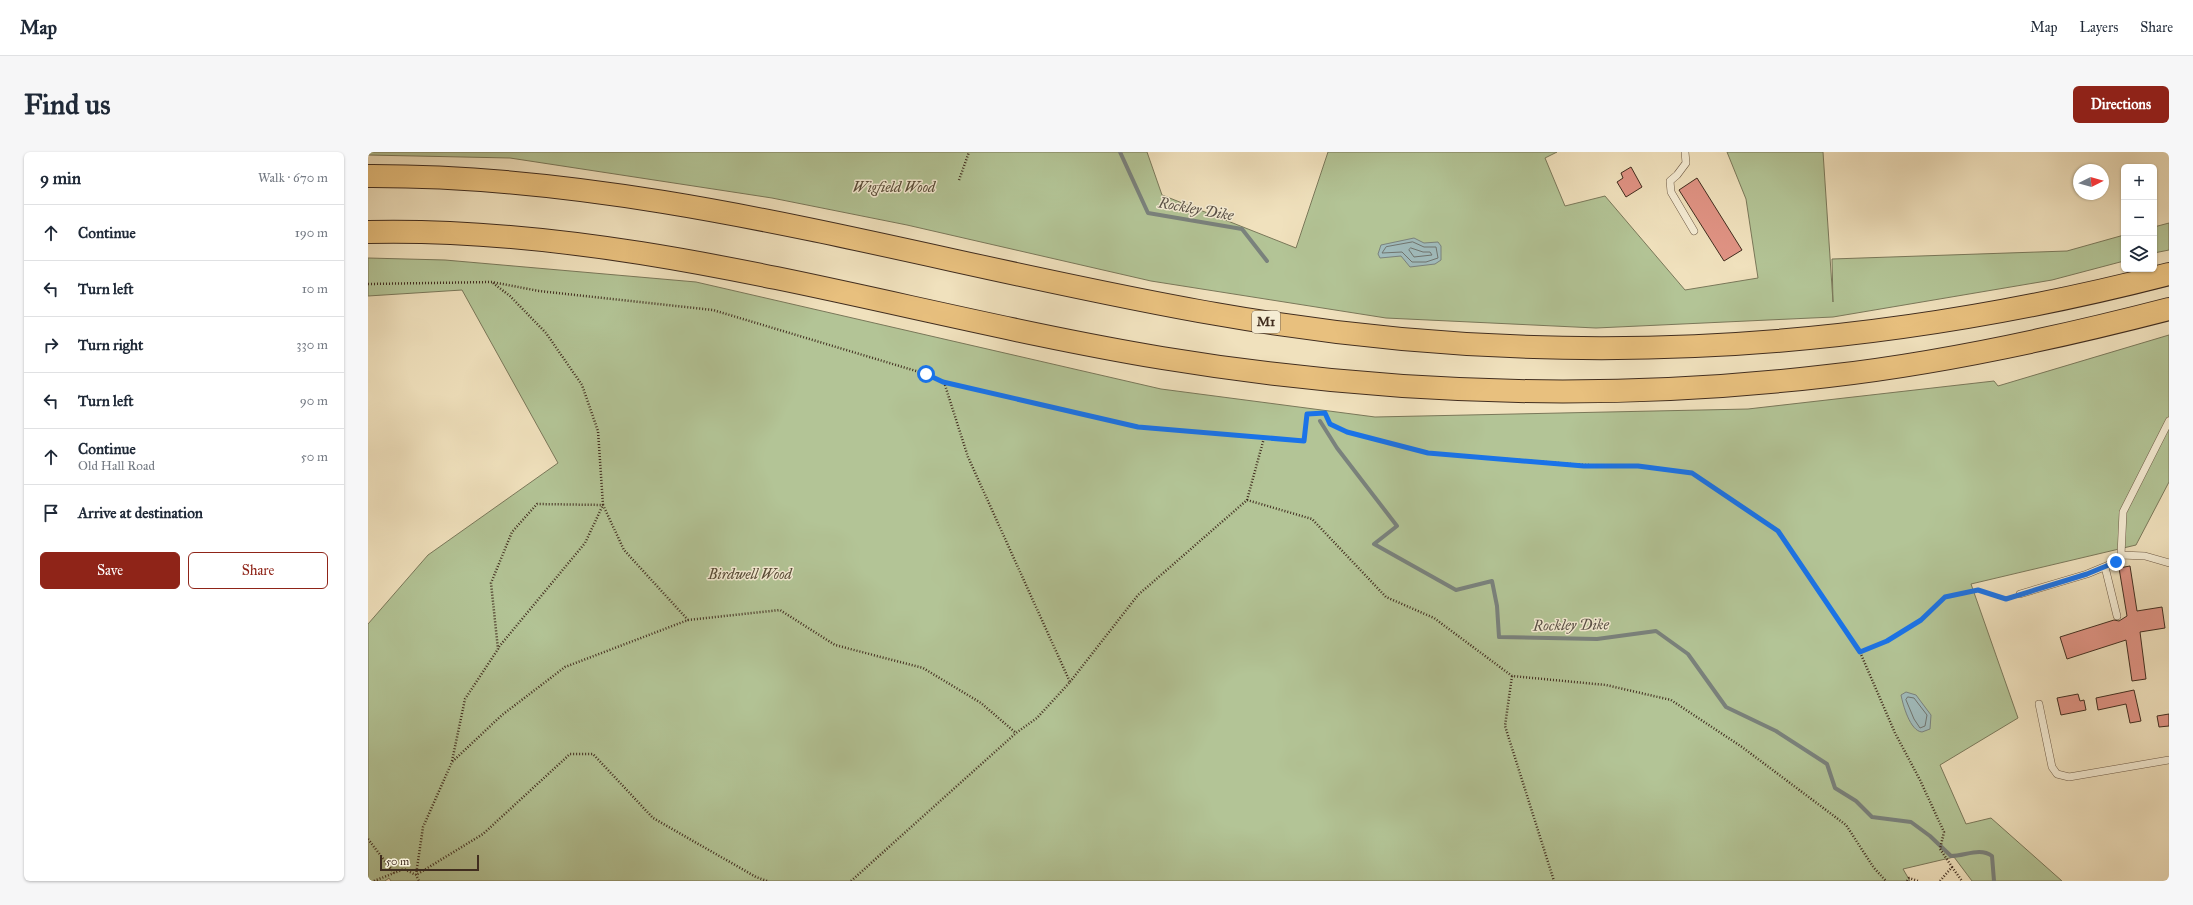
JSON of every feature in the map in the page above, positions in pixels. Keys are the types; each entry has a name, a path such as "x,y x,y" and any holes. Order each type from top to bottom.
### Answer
{"highway":[{"name":"M1","path":"368,176 454,177 641,198 800,226 1028,277 1214,314 1317,330 1523,348 1639,349 1815,339 1965,319 2048,303 2169,274"},
{"path":"368,232 459,234 542,241 622,251 748,272 1161,358 1315,378 1452,389 1545,392 1668,388 1829,376 1980,352 2046,339 2169,309"}],"lane":[{"path":"1684,152 1686,163 1677,175 1670,181 1671,192 1694,231"},
{"path":"2020,594 2116,562 2120,555 2123,512 2169,421"},
{"path":"2120,555 2145,556 2169,563"},
{"path":"2105,566 2117,616"},
{"path":"2038,704 2052,767 2057,774 2069,777 2169,760"}],"path":[{"path":"959,180 969,152"},
{"path":"368,284 492,282 539,291 713,310 926,374 943,382 1138,427 1304,441 1307,414 1325,413 1330,424 1347,432 1428,453 1584,466 1638,466 1692,473 1778,531 1860,652 1894,733 1920,780 1944,832 1940,849 1962,881"},
{"path":"492,282 510,296 546,333 582,385 598,431 603,505 624,550 688,620"},
{"path":"943,382 968,457 1070,682"},
{"path":"851,881 1016,733 1037,718 1070,682 1138,595 1247,500 1264,438"},
{"path":"1247,500 1312,519 1386,597 1434,618 1512,676 1606,685 1671,700 1742,747 1846,825 1874,868 1886,881"},
{"path":"498,649 491,583 512,532 537,504 603,505"},
{"path":"419,881 416,875 423,827 452,762 465,699 498,649 585,543 603,505"},
{"path":"1860,652 1887,641 1921,620 1945,597 1978,590 2006,599 2020,594"},
{"path":"452,762 502,715 565,667 688,620 780,610 835,645 923,668 981,703 1016,733"},
{"path":"1512,676 1505,726 1554,881"},
{"path":"416,875 483,834 570,754 593,754 653,818 756,877 767,881"},
{"path":"368,839 394,873"},
{"path":"1940,881 1952,866"},
{"path":"374,881 404,869 416,875"},
{"path":"1907,881 1909,878 1918,881"}],"green space":[{"name":"Wigfield Wood","path":"368,152 1147,152 1162,195 1296,248 1328,152 1557,152 1545,158 1565,206 1605,196 1685,290 1758,278 1746,199 1727,152 1823,152 1833,302 1832,259 2067,251 2121,236 2121,262 2052,280 1833,317 1596,328 1386,318 1151,281 907,225 772,198 510,158 368,155"},
{"path":"2169,223 2169,250 2157,252 2157,226"},
{"name":"Birdwell Wood","path":"368,258 445,260 696,282 1161,389 1375,417 1748,409 1994,381 1998,386 2169,335 2169,482 2136,545 1971,584 2018,718 1940,765 1966,824 1991,818 2062,881 1972,881 1954,857 1903,869 1910,881 391,881 389,878 385,881 368,881 368,624 428,555 558,463 462,290 368,296"}],"water":[{"path":"1414,238 1424,243 1438,242 1441,246 1441,260 1435,264 1410,267 1401,256 1380,258 1378,254 1381,245"},
{"path":"1906,692 1916,695 1931,715 1930,729 1922,732 1918,731 1914,727 1905,711 1901,695"}],"building":[{"path":"1631,167 1642,187 1626,197 1617,182 1623,178 1621,173"},
{"path":"1697,178 1742,250 1724,261 1679,190"},
{"path":"2130,566 2137,611 2162,607 2165,628 2140,632 2146,679 2132,681 2126,640 2067,659 2060,637 2114,620 2119,621 2127,616 2119,568"},
{"path":"2134,690 2141,721 2130,723 2126,704 2098,710 2096,698"},
{"path":"2078,694 2080,701 2084,700 2086,710 2061,715 2057,698"},
{"path":"2169,714 2169,726 2159,727 2157,716"}],"waterway":[{"name":"Rockley Dike","path":"1120,152 1148,213 1242,229 1267,261"},
{"name":"Rockley Dike","path":"1320,421 1337,448 1397,526 1374,544 1456,590 1492,581 1497,606 1499,637 1597,639 1656,631 1688,654 1726,707 1776,731 1827,764 1835,788 1856,801 1872,817 1911,822 1930,836 1951,856 1977,852 1987,853 1992,856 1994,881"}],"route":[{"path":"926,374 943,382 1138,427 1304,441 1307,414 1325,413 1330,424 1347,432 1428,453 1584,466 1638,466 1692,473 1778,531 1860,652 1887,641 1921,620 1945,597 1978,590 2006,599 2087,574 2116,562"}]}
